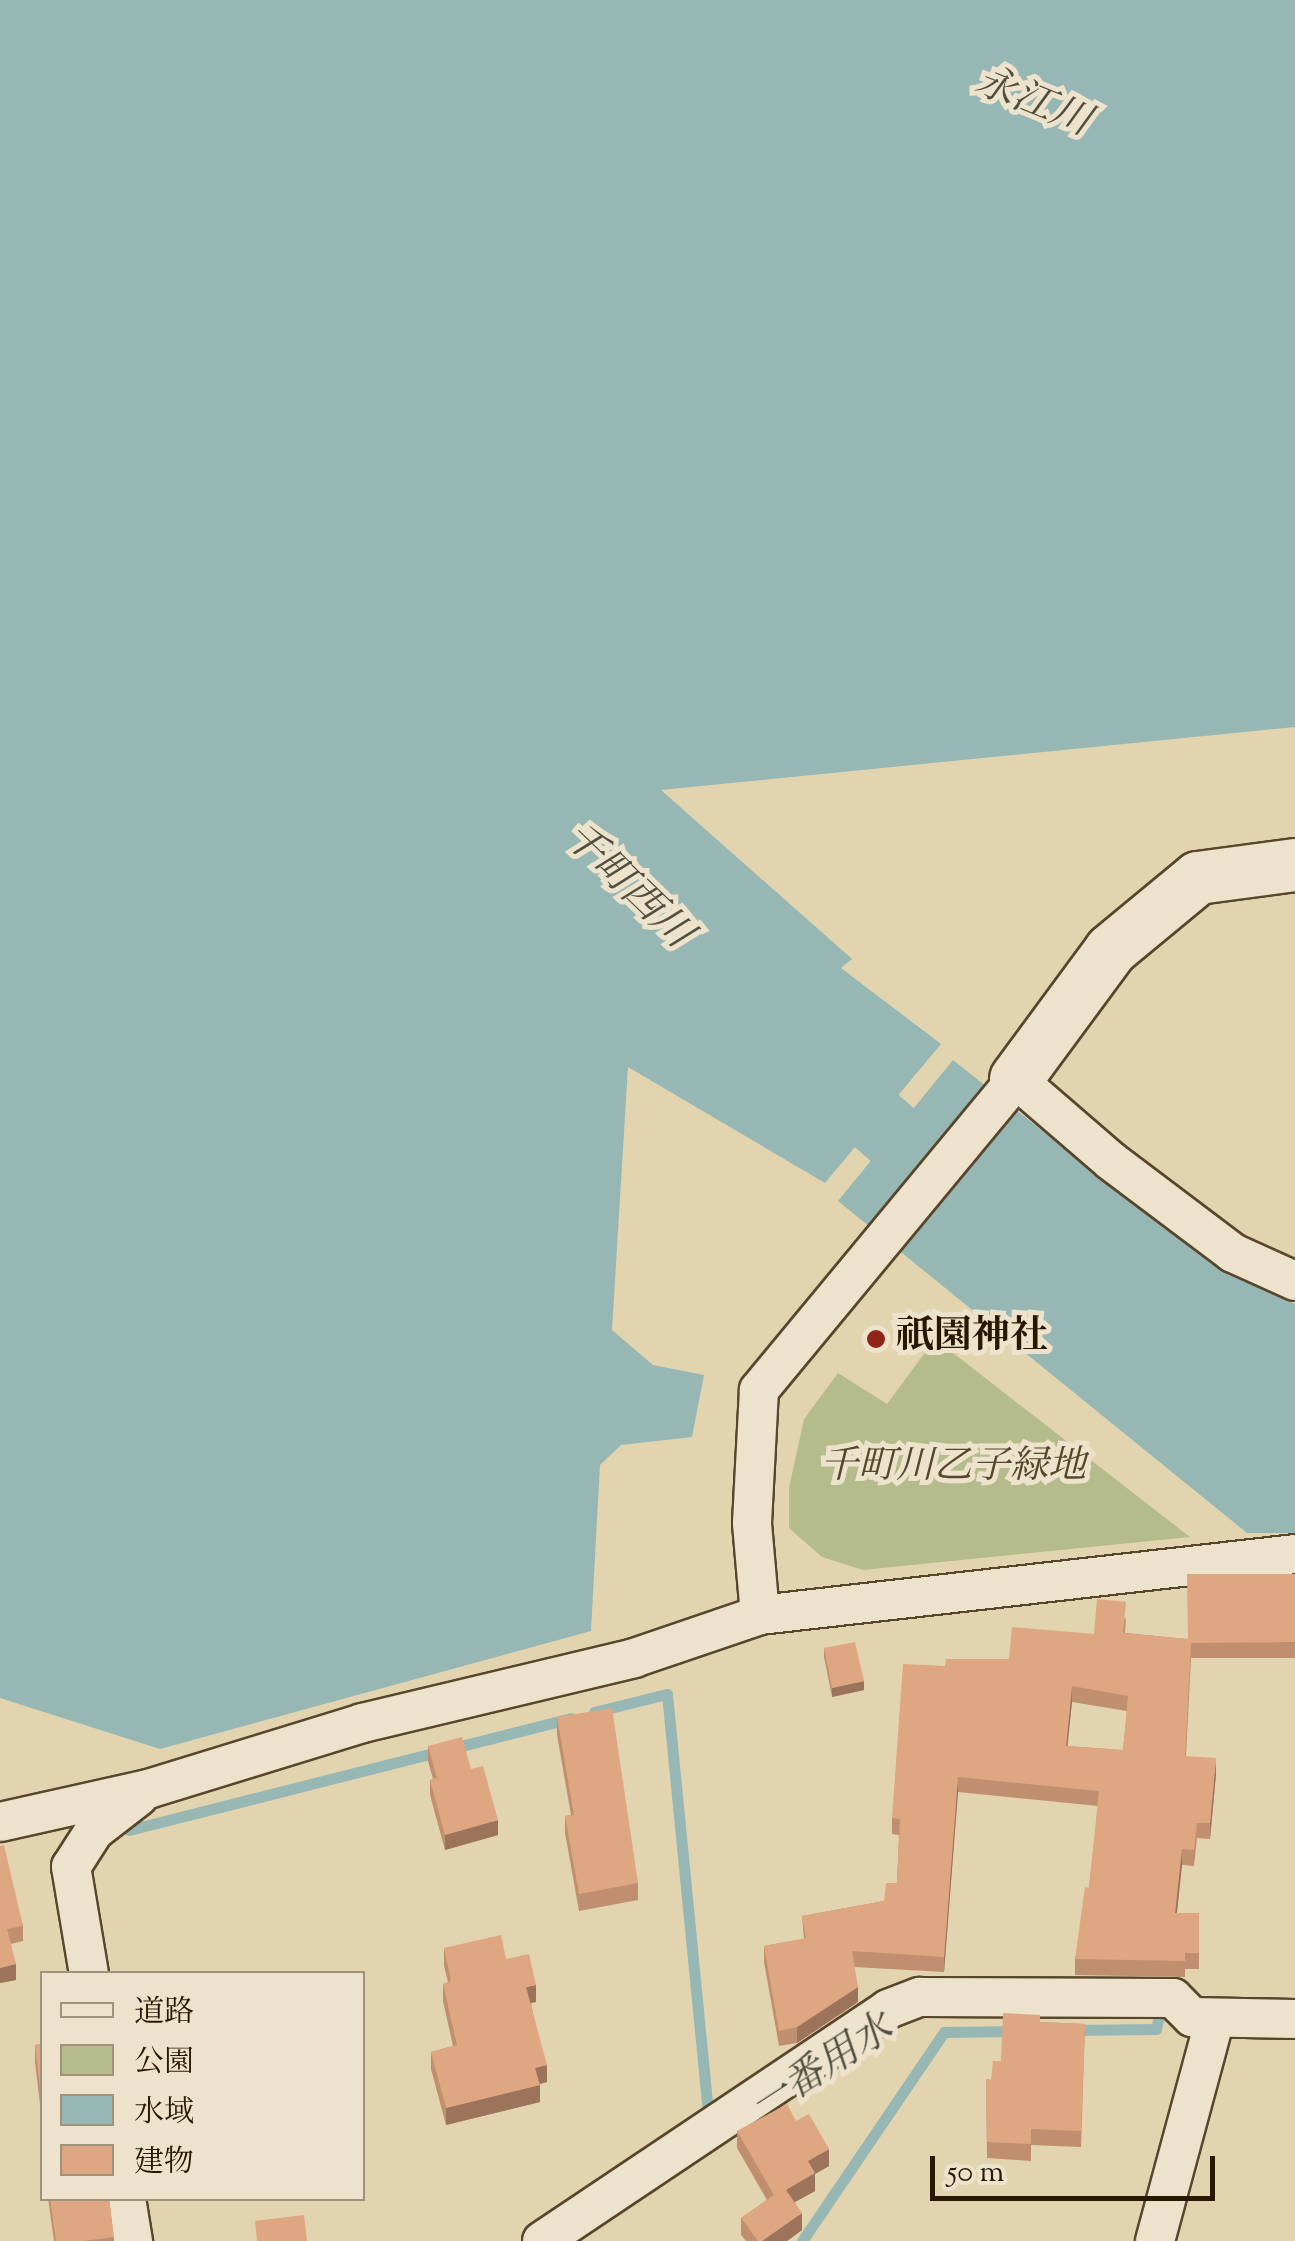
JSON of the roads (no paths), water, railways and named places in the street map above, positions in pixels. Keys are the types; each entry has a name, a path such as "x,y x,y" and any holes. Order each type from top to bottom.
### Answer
{"street":[{"path":"760,1615 752,1523 759,1390 1016,1079 1111,950 1198,878 1295,864"},
{"path":"1016,1079 1111,1161 1233,1253 1295,1281"},
{"path":"0,1822 148,1789 362,1723 634,1658 760,1615 1295,1554"},
{"path":"88,1971 71,1867 94,1830 148,1789"},
{"path":"542,2241 888,2009 920,1997 1295,2019"},
{"path":"1155,2241 1194,2011"},
{"path":"126,2201 133,2241"}],"water":[{"name":"永江川","path":"0,0 1295,0 1295,727 661,790 852,959 841,968 941,1044 825,1183 628,1067 612,1330 653,1365 704,1375 692,1437 621,1445 600,1465 591,1631 160,1749 0,1698"},
{"path":"953,1060 1211,1264 1295,1304 1295,1533 1247,1533 838,1201"}],"waterway":[{"name":"千町西川","path":"807,1059 959,1194"},
{"path":"594,1712 667,1694 708,2113"},
{"path":"129,1830 571,1718"},
{"path":"1071,2030 1156,2029 1160,2011"},
{"path":"802,2241 944,2032 1017,2031"}],"place":[{"name":"祇園神社","path":"876,1339"}],"park label":[{"name":"千町川乙子緑地","path":"953,1469"}],"water label":[{"name":"一番用水","path":"823,2070"}]}
